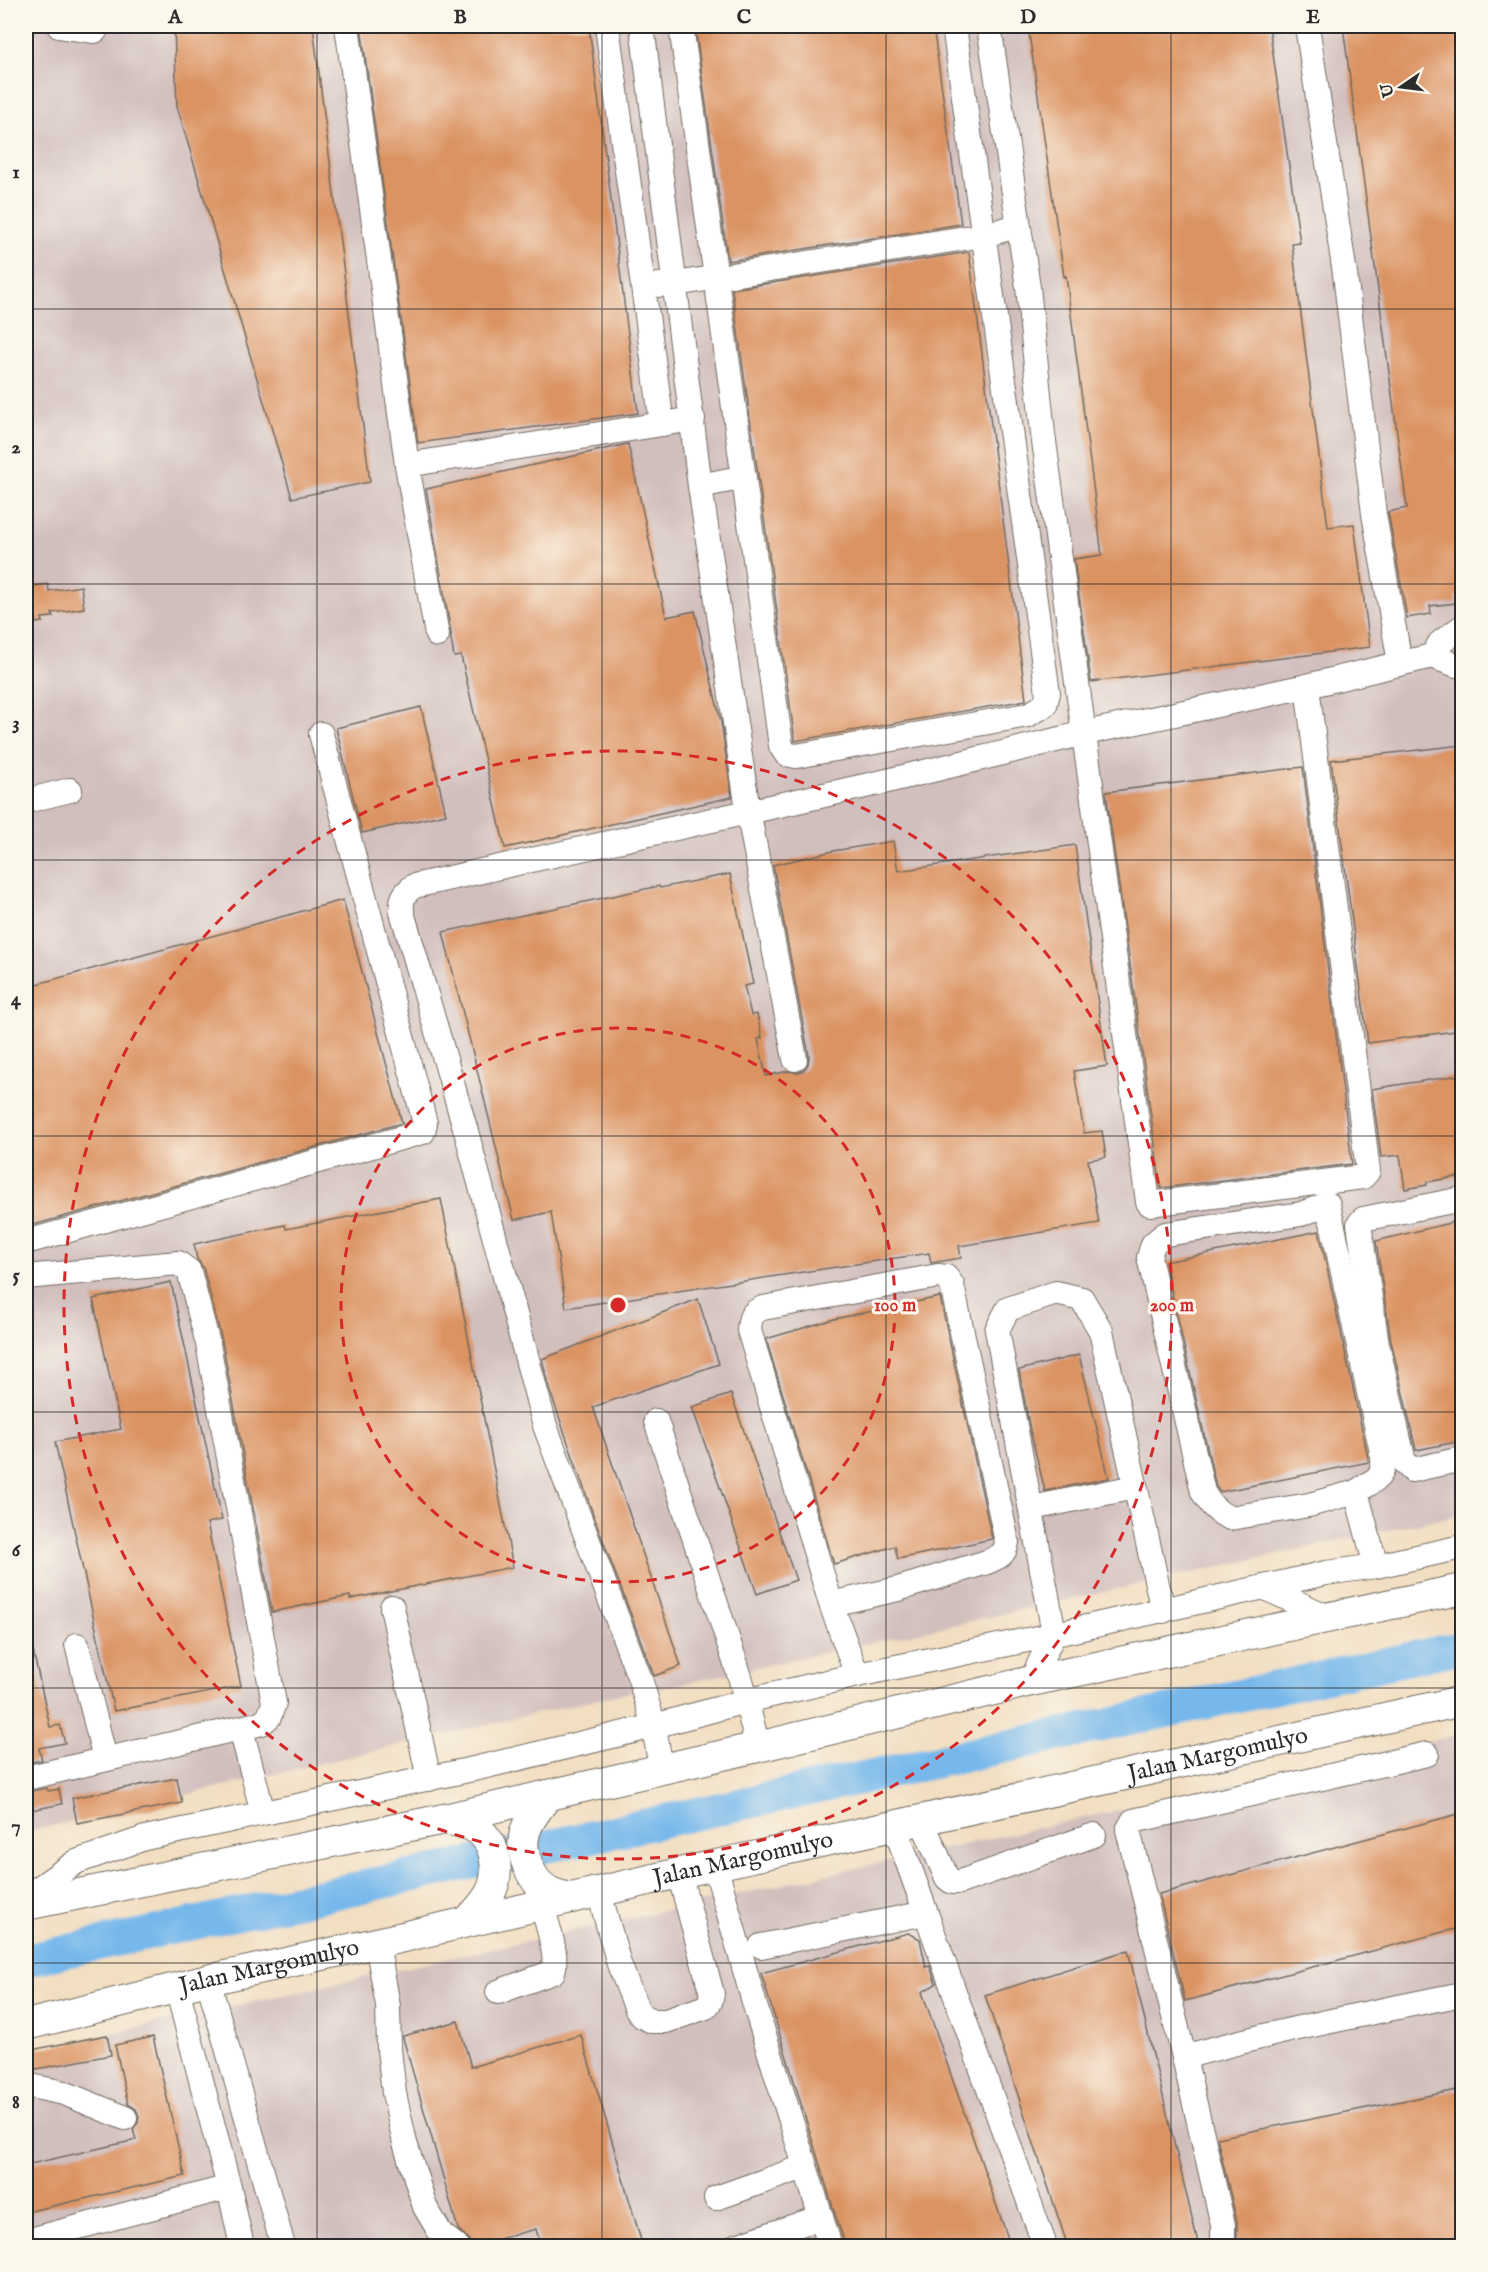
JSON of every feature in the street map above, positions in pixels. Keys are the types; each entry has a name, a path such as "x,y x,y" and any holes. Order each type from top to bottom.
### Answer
{"main road":[{"path":"26,1905 454,1821 1031,1681 1462,1589"},
{"name":"Jalan Margomulyo","path":"26,2025 208,1980 378,1943 474,1915 908,1824 1462,1701"},
{"path":"544,1800 526,1830 524,1855 532,1874 566,1897"},
{"path":"454,1821 472,1826 485,1836 493,1849 496,1880 474,1915"}],"lane":[{"path":"59,26 95,31"},
{"path":"346,26 407,465 437,635"},
{"path":"607,26 662,424"},
{"path":"642,26 700,486 748,810 795,1059"},
{"path":"681,26 781,746 786,754 796,756 1028,715 1045,705 1048,693 954,26"},
{"path":"989,26 1028,287 1043,434 1148,1202 1152,1205 1363,1177 1368,1171 1307,686"},
{"path":"1307,26 1345,274 1374,514 1400,663"},
{"path":"959,63 994,57"},
{"path":"649,75 687,70"},
{"path":"620,124 655,120"},
{"path":"643,286 675,284 984,235 1018,226"},
{"path":"407,465 693,419"},
{"path":"1012,439 1043,434"},
{"path":"700,486 744,477"},
{"path":"1432,656 1440,643 1462,627"},
{"path":"661,1769 654,1726 641,1682 545,1426 466,1131 402,912 401,902 404,893 414,886 748,810 883,782 1085,733 1307,686 1432,656 1462,665"},
{"path":"26,1242 423,1132 425,1123 321,734"},
{"path":"874,743 883,782"},
{"path":"26,801 70,790"},
{"path":"1462,1199 1363,1219 1359,1224 1377,1344 1404,1462 1412,1470 1462,1459"},
{"path":"1328,1204 1383,1457 1381,1476 1356,1492 1309,1504 1230,1518 1220,1514 1210,1504 1203,1492 1149,1257 1152,1244 1165,1234 1301,1214 1328,1204"},
{"path":"26,1277 178,1263 189,1271 208,1344 274,1703 269,1717 262,1723 26,1778"},
{"path":"831,1604 898,1589 965,1569 999,1558 1005,1551 1007,1542 1000,1507 952,1285 946,1277 938,1276 763,1308 755,1311 750,1318 749,1330 831,1604 857,1675"},
{"path":"1031,1681 1054,1633 997,1330 1008,1309 1056,1293 1082,1299 1101,1331 1162,1611"},
{"path":"656,1421 746,1701 758,1747"},
{"path":"1032,1508 1135,1487"},
{"path":"1356,1492 1376,1566"},
{"path":"26,1897 76,1862 145,1838 429,1779 857,1675 1162,1611 1326,1573 1376,1566 1462,1547"},
{"path":"1263,1587 1330,1618"},
{"path":"392,1607 429,1779"},
{"path":"77,1645 105,1759"},
{"path":"241,1729 262,1813"},
{"path":"1223,2247 1223,2226 1128,1830 1133,1821 1427,1754"},
{"path":"908,1824 952,1882 960,1882 1094,1836"},
{"path":"908,1824 926,1913 1045,2247"},
{"path":"715,1865 804,2167 830,2247"},
{"path":"566,1897 620,1964 637,2009 642,2016 652,2021 666,2021 705,2007 710,2002 712,1994 679,1873"},
{"path":"498,1992 553,1972 555,1967 552,1943 566,1897"},
{"path":"761,1946 926,1913"},
{"path":"378,1943 388,2006 389,2049 394,2092 405,2143 425,2207 441,2234 456,2247"},
{"path":"208,1980 283,2247"},
{"path":"177,1988 242,2247"},
{"path":"1184,2058 1240,2041 1295,2028 1462,1994"},
{"path":"26,2085 64,2093 125,2118"},
{"path":"716,2198 804,2167"},
{"path":"26,2241 228,2187"},
{"path":"736,2247 821,2217"}],"shaded area":[{"path":"26,26 1462,26 1462,1514 658,1689 620,1694 26,1832"},
{"path":"1462,1734 1462,2246 26,2246 26,2052"}],"building":[{"path":"174,26 313,26 370,482 292,498 177,106"},
{"path":"361,26 589,26 638,413 418,443"},
{"path":"695,26 933,26 961,224 728,261"},
{"path":"1028,26 1269,26 1300,243 1292,244 1328,527 1354,524 1370,647 1091,682 1074,559 1102,555 1066,276 1064,277"},
{"path":"1343,26 1462,26 1462,595 1455,596 1456,603 1430,606 1431,614 1407,618 1388,512 1407,508"},
{"path":"969,252 1026,700 795,741 732,289"},
{"path":"628,444 666,617 695,611 721,722 732,797 505,848 461,656 454,657 426,489"},
{"path":"48,584 49,591 81,586 84,608 52,613 53,617 42,618 43,622 26,624 26,587"},
{"path":"421,707 446,814 362,833 336,728"},
{"path":"1462,745 1462,1030 1368,1043 1331,760"},
{"path":"1303,767 1352,1164 1161,1188 1106,792"},
{"path":"893,841 898,871 1075,845 1107,1066 1074,1071 1084,1133 1102,1131 1106,1157 1088,1160 1099,1223 959,1246 961,1258 931,1263 929,1253 566,1308 551,1212 514,1220 443,932 659,886 660,888 730,874 753,984 744,986 751,1015 757,1014 762,1038 758,1039 766,1076 788,1071 798,1073 808,1064 809,1056 773,865 833,851"},
{"path":"343,900 402,1123 26,1227 26,987"},
{"path":"1460,1075 1462,1176 1427,1182 1427,1185 1405,1189 1400,1155 1381,1157 1372,1089"},
{"path":"441,1199 513,1567 272,1612 222,1341 203,1267 197,1259 194,1244 285,1225 286,1229"},
{"path":"1462,1220 1462,1441 1416,1450 1391,1341 1376,1241"},
{"path":"1319,1231 1369,1462 1220,1492 1216,1487 1165,1262"},
{"path":"171,1282 222,1520 207,1523 241,1686 114,1711 55,1442 121,1429 93,1299"},
{"path":"940,1297 992,1539 898,1559 895,1546 834,1564 766,1339 834,1319"},
{"path":"698,1299 719,1364 593,1407 681,1666 654,1676 593,1514 550,1391 542,1359"},
{"path":"1079,1355 1109,1478 1045,1491 1030,1430 1019,1370"},
{"path":"731,1394 796,1580 757,1594 692,1407"},
{"path":"32,1646 50,1727 60,1725 65,1743 39,1748 42,1760 26,1763 26,1647"},
{"path":"177,1778 182,1803 77,1823 72,1798"},
{"path":"47,1788 48,1791 59,1789 62,1804 26,1811 26,1792"},
{"path":"1462,1813 1462,1927 1185,2001 1159,1894"},
{"path":"908,1933 920,1939 926,1967 930,1966 936,1984 922,1992 1011,2247 846,2247 834,2211 761,1973"},
{"path":"1128,1950 1199,2247 1068,2247 985,1995"},
{"path":"458,2021 471,2067 581,2035 643,2247 541,2247 536,2229 470,2247 469,2240 458,2229 403,2038 403,2036"},
{"path":"107,2035 111,2055 26,2071 26,2051"},
{"path":"153,2037 185,2176 26,2212 26,2165 136,2140 133,2129 138,2123 139,2116 136,2109 128,2104 115,2045"},
{"path":"1462,2089 1462,2247 1237,2247 1237,2222 1217,2138"}],"waterway":[{"path":"26,1960 1462,1647"}]}
